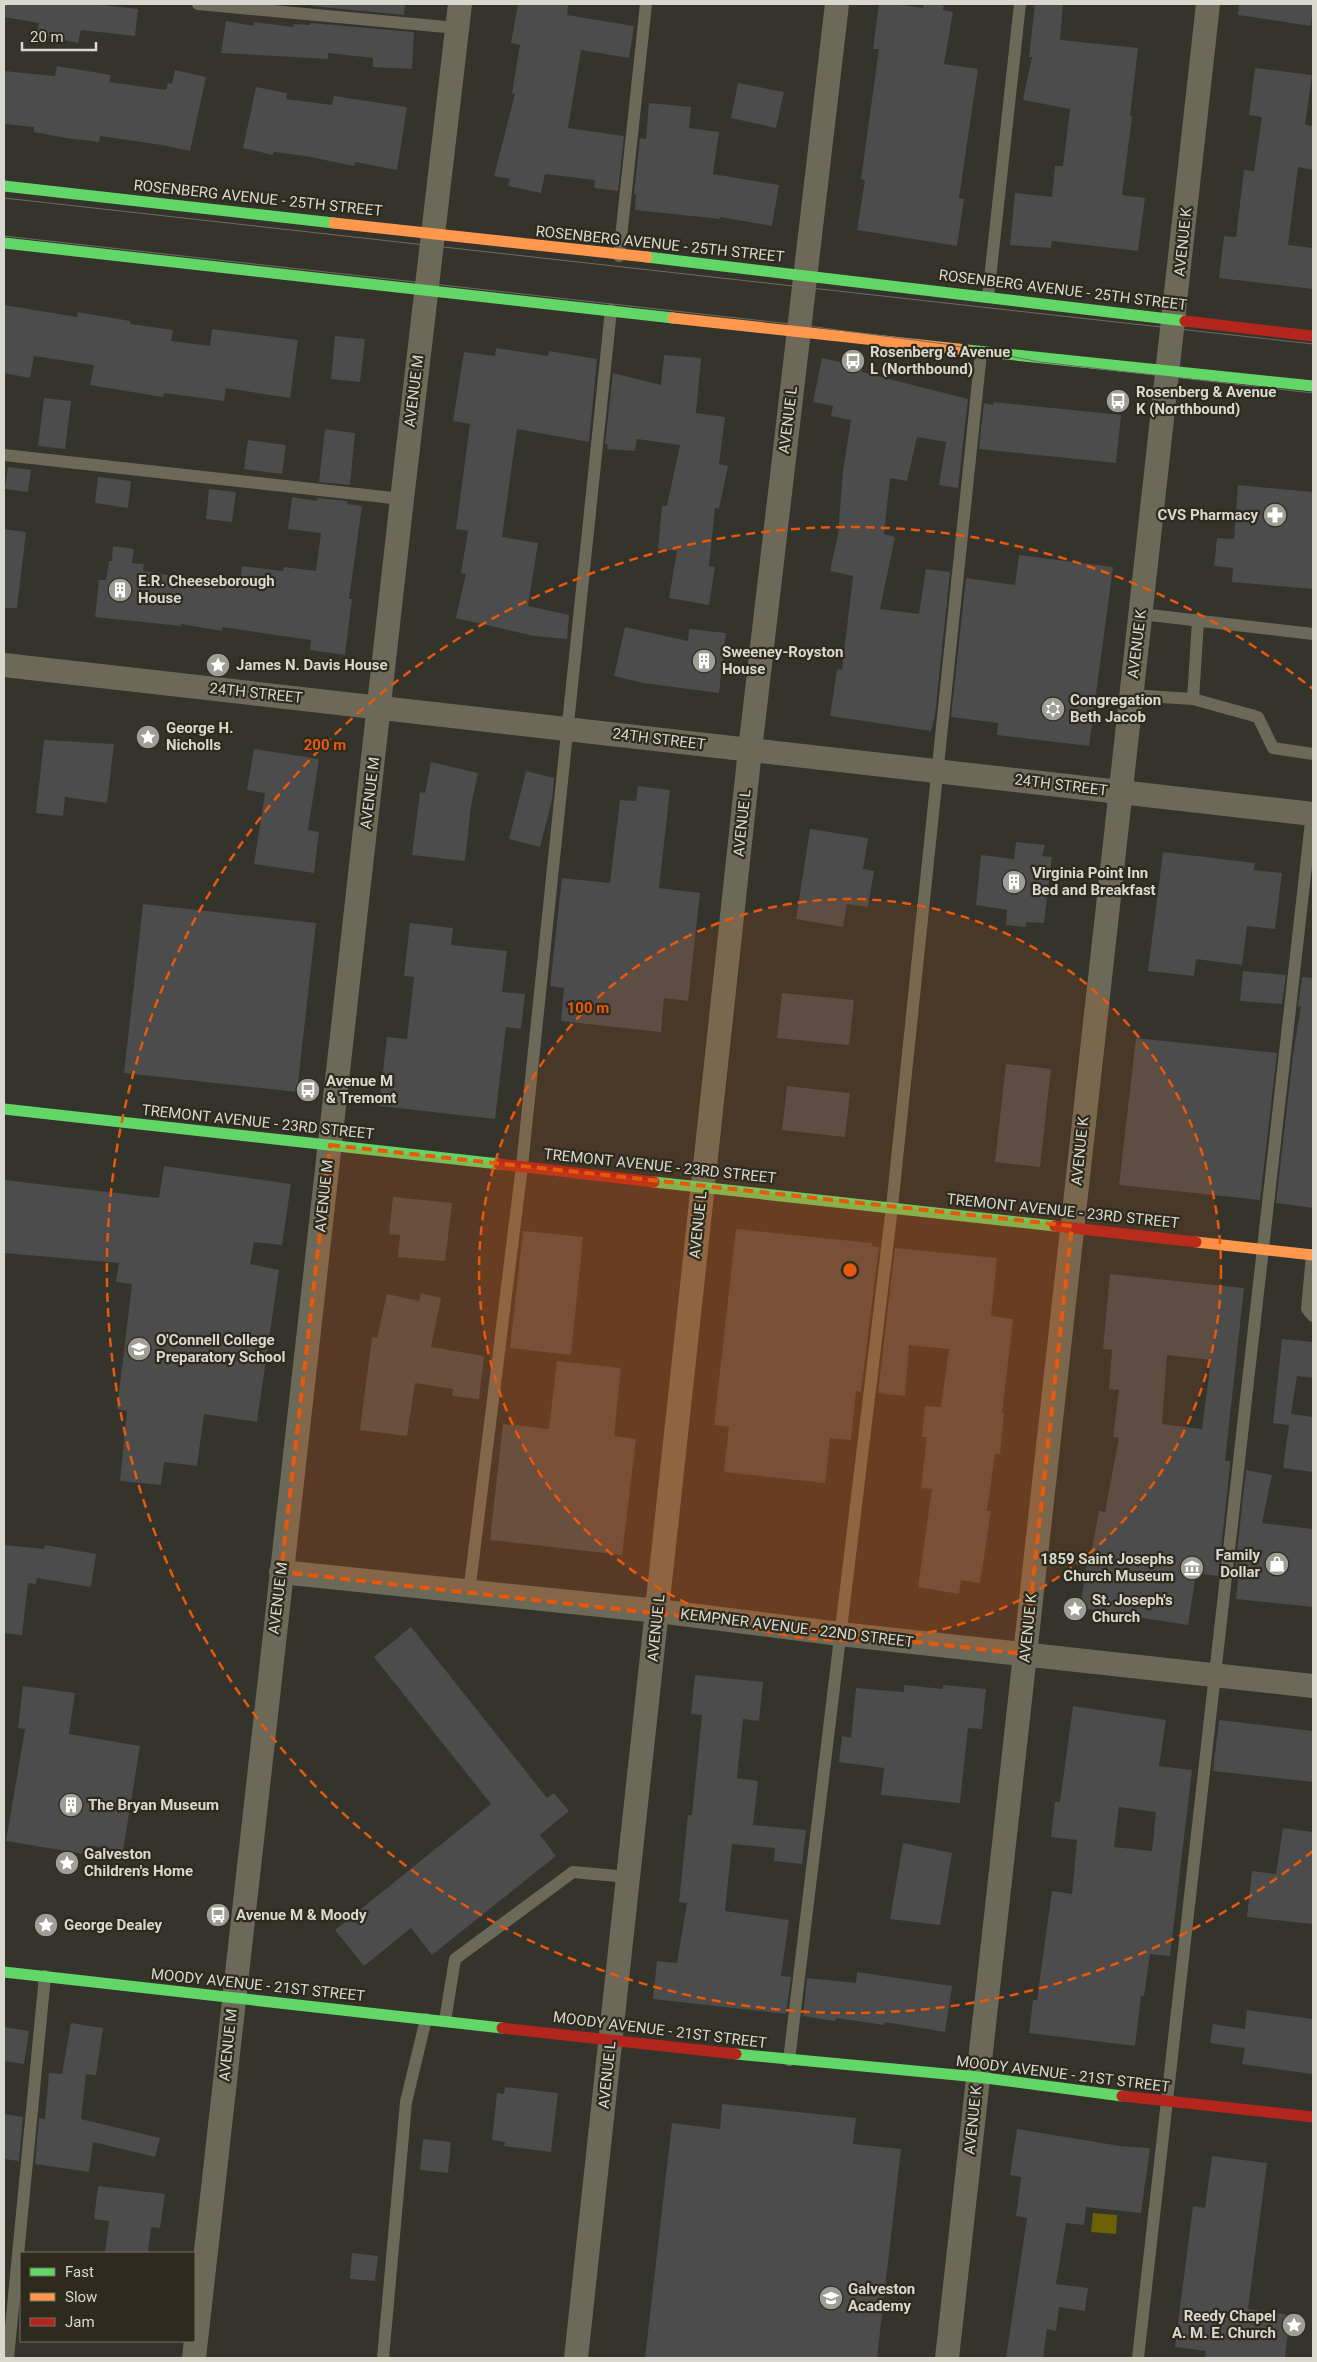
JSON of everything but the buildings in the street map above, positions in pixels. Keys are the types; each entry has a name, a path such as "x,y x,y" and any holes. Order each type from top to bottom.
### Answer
{"main road":[{"name":"ROSENBERG AVENUE - 25TH STREET","path":"4,186 434,233 619,256 806,275 1313,336"},
{"path":"4,243 426,288 981,353 1313,386"},
{"name":"TREMONT AVENUE - 23RD STREET","path":"4,1108 1072,1226 1313,1255"},
{"name":"MOODY AVENUE - 21ST STREET","path":"4,1972 789,2060 978,2077 1167,2102 1313,2117"}],"street":[{"name":"AVENUE M","path":"194,2358 402,499 460,4"},
{"name":"AVENUE L","path":"576,2358 750,750 837,4"},
{"name":"AVENUE K","path":"947,2358 1208,4"},
{"name":"24TH STREET","path":"4,665 1313,813"},
{"name":"KEMPNER AVENUE - 22ND STREET","path":"281,1572 469,1593 658,1611 840,1634 1313,1686"}],"lane":[{"path":"198,4 457,28"},
{"path":"619,256 646,4"},
{"path":"988,297 1020,4"},
{"path":"469,1593 522,1166 612,310"},
{"path":"789,2060 892,1207 936,770 981,353"},
{"path":"4,455 402,499"},
{"path":"1141,614 1313,634"},
{"path":"1193,699 1198,621"},
{"path":"1132,695 1193,699 1258,716 1273,748 1313,754"},
{"path":"1138,2358 1313,813"},
{"path":"1313,1255 1311,1292 1307,1309 1313,1316"},
{"path":"445,2021 455,1959 573,1872 628,1877"},
{"path":"8,2358 46,1976"},
{"path":"382,2358 406,2102 426,2019"}],"highlighted area":[{"path":"330,1145 1072,1226 1025,1654 281,1572"}],"shaded area":[{"path":"1093,2213 1117,2215 1116,2234 1091,2232"}],"tram line":[{"path":"4,198 1313,344"},
{"path":"4,236 800,325 945,344 1040,362 1313,393"}],"traffic: fast":[{"path":"4,186 334,223"},
{"path":"4,243 673,318"},
{"path":"647,257 1185,321"},
{"path":"967,350 1313,386"},
{"path":"4,1109 499,1164"},
{"path":"654,1182 1055,1226"},
{"path":"4,1972 502,2028"},
{"path":"736,2054 978,2077 1122,2096"}],"traffic: slow":[{"path":"334,223 647,257"},
{"path":"673,318 967,350"},
{"path":"1196,1242 1313,1255"}],"traffic: jam":[{"path":"1185,321 1313,336"},
{"path":"499,1164 654,1182"},
{"path":"1055,1226 1196,1242"},
{"path":"502,2028 736,2054"},
{"path":"1122,2096 1313,2117"}],"place":[{"name":"Rosenberg & Avenue L (Northbound)","path":"853,361"},
{"name":"Rosenberg & Avenue K (Northbound)","path":"1118,401"},
{"name":"CVS Pharmacy","path":"1275,515"},
{"name":"E.R. Cheeseborough House","path":"120,590"},
{"name":"Sweeney-Royston House","path":"704,661"},
{"name":"James N. Davis House","path":"218,665"},
{"name":"Congregation Beth Jacob","path":"1053,709"},
{"name":"George H. Nicholls","path":"148,737"},
{"name":"Virginia Point Inn Bed and Breakfast","path":"1014,882"},
{"name":"Avenue M & Tremont","path":"308,1090"},
{"name":"O'Connell College Preparatory School","path":"139,1349"},
{"name":"Family Dollar","path":"1277,1564"},
{"name":"1859 Saint Josephs Church Museum","path":"1192,1568"},
{"name":"St. Joseph's Church","path":"1075,1609"},
{"name":"The Bryan Museum","path":"71,1805"},
{"name":"Galveston Children's Home","path":"67,1863"},
{"name":"Avenue M & Moody","path":"218,1915"},
{"name":"George Dealey","path":"46,1925"},
{"name":"Galveston Academy","path":"831,2298"},
{"name":"Reedy Chapel A. M. E. Church","path":"1294,2325"}]}
